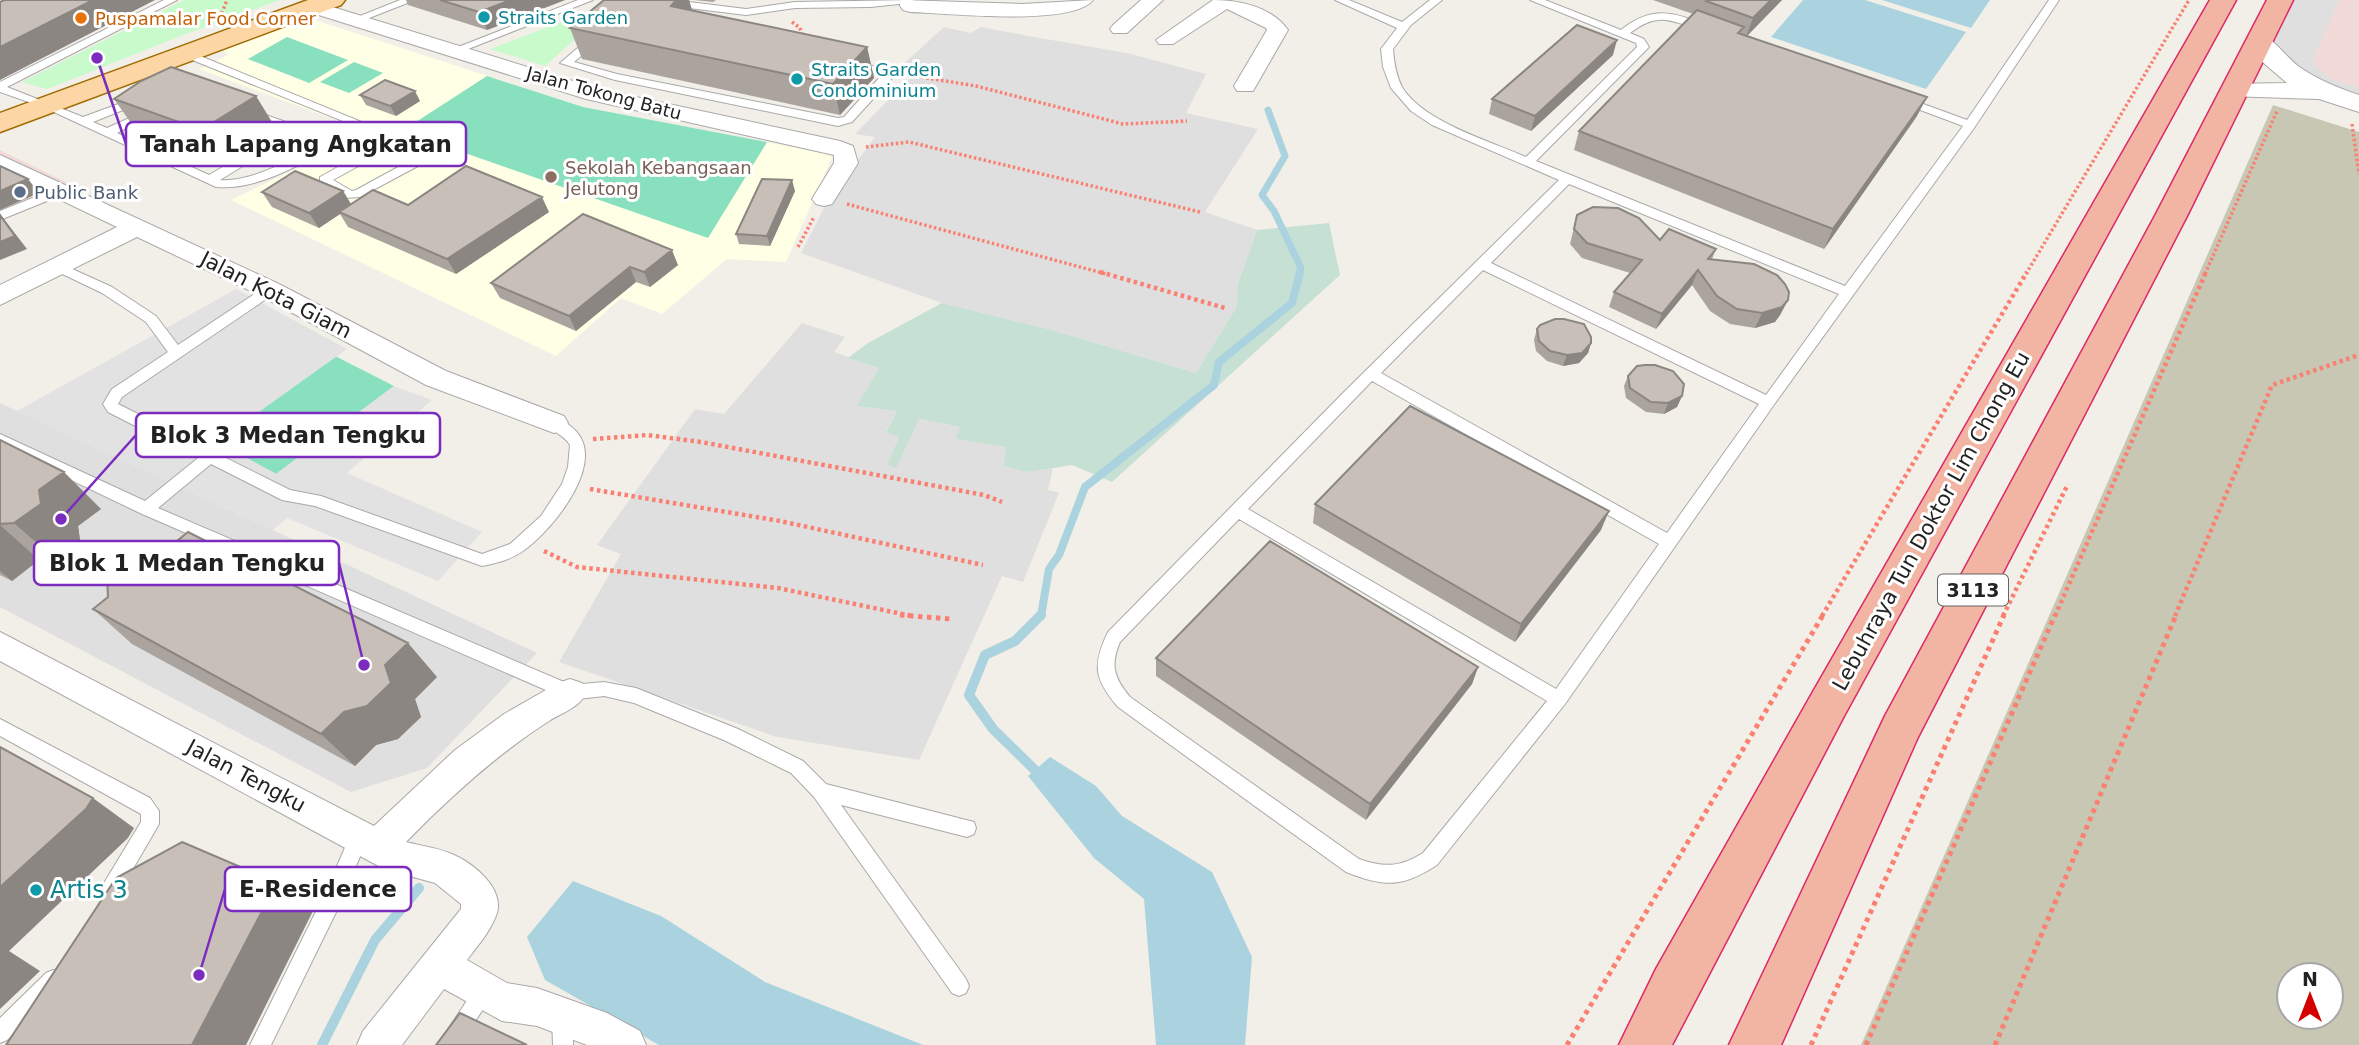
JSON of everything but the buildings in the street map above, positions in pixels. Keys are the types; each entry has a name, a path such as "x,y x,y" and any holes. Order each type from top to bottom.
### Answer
{"highway":[{"name":"Lebuhraya Tun Doktor Lim Chong Eu","path":"1645,1045 1674,986 1829,703 2223,0"},
{"name":"3113","path":"1755,1045 1899,729 2236,90 2280,0"}],"main road":[{"path":"0,122 321,2"},
{"path":"154,65 163,56 321,2"}],"street":[{"path":"909,8 1039,9 1083,0"},
{"path":"1120,29 1153,0"},
{"path":"1166,40 1227,1 1273,24 1278,30 1245,86"},
{"name":"Jalan Tokong Batu","path":"321,2 355,20 594,94 826,144 845,151"},
{"path":"2259,42 2287,72 2355,110"},
{"path":"2236,90 2319,91"},
{"path":"824,199 846,163 845,151"},
{"name":"Jalan Kota Giam","path":"0,162 270,290 436,378 554,423"},
{"path":"0,296 137,227"},
{"name":"Jalan Tengku","path":"0,645 397,857 444,867 479,898 480,911 468,932 441,966"},
{"path":"368,842 497,737 541,707 570,693"},
{"path":"377,1045 441,966 502,1002 537,1007 562,1030 593,1027 626,1045"}],"lane":[{"path":"0,87 172,0"},
{"path":"355,20 410,0"},
{"path":"454,51 588,0"},
{"path":"661,0 738,12 773,4 870,4 909,8"},
{"path":"1340,0 1404,27"},
{"path":"1437,0 1404,27 1387,49 1397,88 1415,109 1436,122 1567,179 1849,293"},
{"path":"1528,162 1643,47 1640,41 1535,0"},
{"path":"1567,179 1371,374 1114,638 1105,656 1104,672 1109,685 1124,702 1353,866 1373,874 1393,876 1411,872 1430,859 1559,699 1768,402 1970,125 2054,0"},
{"path":"660,8 703,17 706,21 698,34 878,70 887,75 848,120 838,122 615,77 568,65 566,60 623,15 660,8"},
{"path":"1623,34 1639,20 1655,15 1675,17 1714,31"},
{"path":"184,53 397,138 429,154 354,195 325,183 327,177 397,138"},
{"path":"594,94 615,77"},
{"path":"0,87 47,105 222,186 240,184 341,139 338,135 328,133 288,133 210,180"},
{"path":"82,122 151,95"},
{"path":"1893,97 1970,125"},
{"path":"106,133 156,110"},
{"path":"238,110 288,127 288,133"},
{"path":"0,216 60,191"},
{"path":"1482,264 1768,402"},
{"path":"59,267 107,290 151,318 177,353"},
{"path":"270,290 117,393 110,404 208,458 287,496 316,500 474,558 491,560 501,557 546,524 568,486 578,448 575,441 554,423"},
{"path":"1371,374 1669,542"},
{"path":"0,440 146,509 570,693 604,689 636,696 732,736 797,767 821,791 960,986"},
{"path":"146,509 208,458"},
{"path":"1238,511 1559,699"},
{"path":"0,727 143,804 150,811 150,824 96,913"},
{"path":"821,791 967,828"},
{"path":"260,1045 337,891 368,842"},
{"path":"0,1033 62,968"},
{"path":"448,1045 484,992"}],"path":[{"path":"217,25 227,0"},
{"path":"1567,1045 2189,0"},
{"path":"773,4 800,28 805,40"},
{"path":"900,68 921,77 976,86 1123,124 1187,121"},
{"path":"1866,1045 2283,103"},
{"path":"2355,110 2359,119"},
{"path":"2355,110 2359,174"},
{"path":"845,151 886,142 909,142 1200,212"},
{"path":"798,247 824,199 1225,308"},
{"path":"1996,1045 2272,385 2359,355"},
{"path":"575,441 647,435 701,442 984,495 1002,502"},
{"path":"1811,1045 2015,590 2070,481"},
{"path":"568,486 780,521 983,565"},
{"path":"524,541 577,567 778,588 907,616 951,619"}],"shaded area":[{"path":"2280,0 2359,0 2359,104 2267,53"},
{"path":"2339,0 2359,0 2359,88 2332,79 2312,63"},
{"name":"Sekolah Kebangsaan Jelutong","path":"306,17 583,107 833,155 786,262 727,259 662,314 621,298 556,356 231,200 371,133 199,69 228,55 222,49"},
{"path":"944,27 971,33 981,27 1127,53 1206,74 1186,113 1258,129 1205,212 1257,230 1238,284 1236,308 1196,373 1052,330 942,303 801,253 827,202 875,137 855,134 912,76 898,69"},
{"path":"2273,105 2359,132 2359,1045 1861,1045"},
{"path":"0,150 80,189 0,221"},
{"path":"1329,223 1340,275 1112,482 1072,465 1027,472 1004,466 1006,447 956,439 960,427 919,419 896,468 887,465 899,437 886,432 897,411 857,406 879,368 848,358 868,343 942,303 1052,330 1196,373 1236,308 1238,284 1257,230"},
{"path":"236,289 347,349 217,442 276,474 394,386 432,400 347,473 482,532 438,581 287,518 273,530 17,411"},
{"path":"802,323 845,337 834,352 879,368 858,406 897,411 886,431 899,437 888,464 896,467 918,419 960,427 957,439 1007,447 1005,466 1027,472 1053,468 1048,490 1059,493 1023,582 1002,576 919,760 777,737 559,662 621,554 597,545 695,409 724,414"},
{"path":"0,403 537,653 427,768 351,792 0,607"}],"green space":[{"path":"184,0 280,0 47,89 22,82"},
{"path":"619,0 545,66 490,49"},
{"path":"287,37 348,60 309,83 248,59"},
{"path":"354,62 383,73 349,93 320,82"},
{"path":"487,76 583,107 767,142 708,238 402,131"},
{"path":"335,356 394,386 276,474 216,441"}],"water":[{"path":"1803,0 1865,0 1966,32 1926,89 1771,37"},
{"path":"1882,0 1990,0 1971,28"},
{"path":"1050,757 1096,786 1122,816 1212,872 1252,957 1245,1045 1156,1045 1144,899 1094,858 1028,776"},
{"path":"573,881 661,916 765,982 923,1045 659,1045 545,980 527,937"}],"waterway":[{"path":"1268,110 1285,156 1262,195 1274,211 1301,268 1299,274"},
{"path":"1041,616 1049,569 1059,555 1085,487 1214,385 1219,362 1292,303 1300,272"},
{"path":"1041,615 1015,641 985,655 969,695 993,729 1042,777"},
{"path":"322,1045 375,940 419,888"}],"place":[{"name":"Straits Garden","path":"484,17"},
{"name":"Puspamalar Food Corner","path":"81,18"},
{"name":"Tanah Lapang Angkatan","path":"97,58"},
{"name":"Straits Garden Condominium","path":"797,79"},
{"name":"Sekolah Kebangsaan Jelutong","path":"551,177"},
{"name":"Public Bank","path":"20,192"},
{"name":"Blok 3 Medan Tengku","path":"61,519"},
{"name":"Blok 1 Medan Tengku","path":"364,665"},
{"name":"Artis 3","path":"36,890"},
{"name":"E-Residence","path":"199,975"}]}
